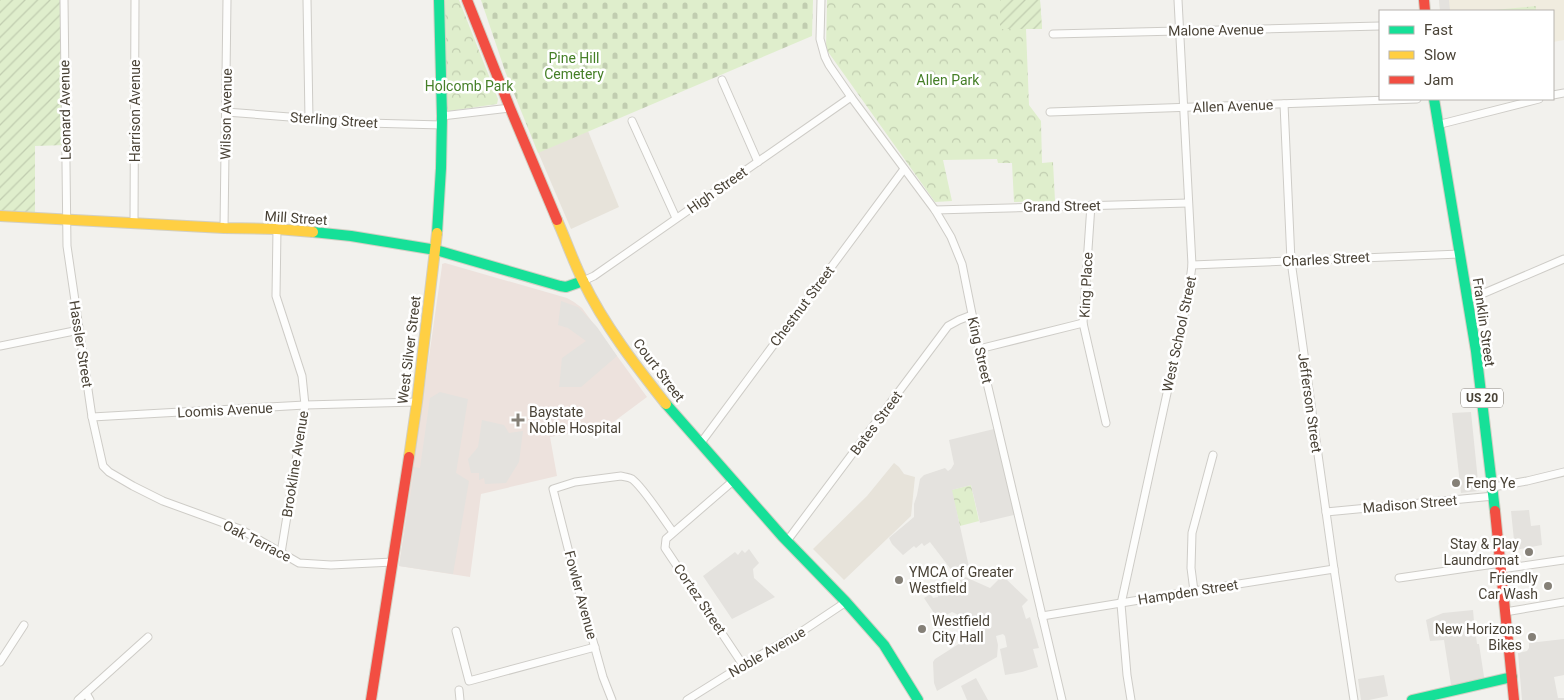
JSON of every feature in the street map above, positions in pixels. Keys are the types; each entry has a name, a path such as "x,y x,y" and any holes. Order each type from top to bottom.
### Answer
{"main road":[{"name":"West Silver Street","path":"371,700 417,402 436,250 442,121 439,0"},
{"name":"Court Street","path":"468,0 510,108 583,281 597,306 636,366 700,444 884,645 915,699"},
{"name":"Franklin Street","path":"1434,100 1468,300 1493,492 1514,700"},
{"name":"Mill Street","path":"0,216 276,230 351,236 436,250 560,286 566,287 583,281"},
{"path":"1412,700 1512,677"}],"street":[{"name":"Leonard Avenue","path":"64,0 66,220"},
{"name":"Harrison Avenue","path":"134,222 135,0"},
{"name":"Wilson Avenue","path":"224,228 227,0"},
{"path":"307,0 309,118"},
{"name":"King Street","path":"821,0 820,35 825,57 851,97 935,210 951,237 962,264 979,348 1062,700"},
{"name":"West School Street","path":"1131,700 1121,604 1188,297 1192,265 1178,0"},
{"name":"Malone Avenue","path":"1052,34 1379,26"},
{"path":"722,80 758,162"},
{"name":"High Street","path":"583,281 594,276 851,97"},
{"name":"Allen Avenue","path":"1050,112 1390,100"},
{"path":"1437,124 1535,100"},
{"name":"Jefferson Street","path":"1284,104 1291,261 1354,700"},
{"name":"Sterling Street","path":"226,112 367,123 442,121 510,108"},
{"path":"632,121 676,218"},
{"name":"Chestnut Street","path":"700,444 904,169"},
{"name":"Grand Street","path":"935,210 1188,203"},
{"name":"King Place","path":"1091,205 1083,323 1106,423"},
{"name":"Hassler Street","path":"66,220 67,246 92,417 103,466"},
{"name":"Brookline Avenue","path":"276,230 276,296 302,376 305,405 281,553"},
{"name":"Charles Street","path":"1192,265 1460,254"},
{"path":"1468,300 1564,259"},
{"name":"Bates Street","path":"787,541 948,326 972,315"},
{"path":"979,348 1083,323"},
{"path":"0,346 79,330"},
{"name":"Loomis Avenue","path":"92,417 305,405 417,402"},
{"path":"1194,590 1191,568 1192,533 1213,455"},
{"name":"Oak Terrace","path":"103,466 109,472 133,486 163,500 240,529 299,563 331,565 393,562"},
{"name":"Madison Street","path":"1326,512 1493,492 1564,472"},
{"name":"Fowler Avenue","path":"612,700 603,677 553,490 575,482 620,476 632,480 642,490 673,532"},
{"path":"673,532 733,481"},
{"name":"Cortez Street","path":"673,532 666,539 665,548 743,665"},
{"path":"1400,578 1564,560"},
{"name":"Hampden Street","path":"1042,616 1194,590 1334,570"},
{"name":"Noble Avenue","path":"687,700 743,665 802,632 846,602"},
{"path":"1505,612 1564,602"},
{"path":"0,662 24,625"},
{"path":"456,631 469,681 595,647"},
{"path":"78,700 148,637"},
{"path":"459,690 460,700"},
{"path":"86,693 90,700"}],"shaded area":[{"path":"1439,0 1564,0 1564,40 1554,42 1554,10 1440,10"},
{"path":"1439,0 1449,0 1450,10 1440,10"},
{"path":"588,131 619,207 571,229 538,152"},
{"name":"Baystate Noble Hospital","path":"445,263 567,298 574,302 582,308 647,397 608,426 550,437 557,476 481,494 470,577 399,566 442,264"},
{"path":"561,301 578,307 597,327 617,356 581,387 559,387 562,358 586,341 568,328 558,325"},
{"path":"440,392 468,399 456,473 469,481 453,574 399,566 414,472 413,467 420,468 430,398"},
{"path":"1471,412 1479,491 1461,493 1452,413"},
{"path":"482,420 504,425 509,433 523,431 519,462 506,483 485,484 484,478 479,480 479,473 471,473 468,459 478,447"},
{"path":"998,428 1018,514 980,523 971,485 952,490 969,567 956,576 930,542 924,546 922,543 916,548 914,546 903,555 889,538 914,517 914,504 920,479 924,475 945,468 948,471 951,469 954,464 949,440"},
{"path":"894,463 904,474 915,477 911,516 844,580 813,549 867,496"},
{"path":"1529,510 1531,526 1540,525 1542,545 1515,550 1511,511"},
{"path":"749,549 759,563 753,569 754,578 775,597 732,619 703,576 735,552 738,555 742,550 745,553"},
{"path":"963,576 990,588 999,579 1004,577 1028,600 1022,606 1026,619 1030,617 1039,648 1033,649 1038,667 1005,675 1000,649 1007,647 1003,634 996,636 998,645 997,657 937,691 934,683 933,662 935,659 976,633 981,636 984,633 979,624 974,627 965,618 952,612 938,619 924,598 931,594 933,598 938,597 938,593 951,591"},
{"path":"1473,610 1475,633 1473,633 1473,636 1476,636 1477,644 1479,644 1485,683 1452,691 1444,640 1430,641 1426,620 1443,613"},
{"path":"1564,639 1564,675 1554,677 1558,698 1564,698 1564,700 1522,700 1518,653 1527,651 1529,643"},
{"path":"1384,675 1388,696 1361,700 1358,679"},
{"path":"976,678 988,700 967,700 961,686"}],"green space":[{"path":"0,0 64,0 66,145 35,146 35,218 0,216"},
{"name":"Holcomb Park","path":"445,0 459,0 498,99 497,104 449,111 446,109"},
{"name":"Pine Hill Cemetery","path":"481,0 813,0 812,36 538,153 505,71"},
{"name":"Allen Park","path":"827,0 1040,0 1042,29 1026,29 1029,105 1041,121 1042,163 1053,162 1055,201 1014,202 1012,163 998,163 997,159 943,160 952,201 935,202 826,49"},
{"path":"1000,0 1040,0 1042,29 1000,29"},
{"path":"1536,6 1536,10 1494,10"},
{"path":"971,485 979,521 960,526 951,490"}],"traffic: fast":[{"path":"437,233 442,116 439,0"},
{"path":"1434,100 1476,351 1495,511"},
{"path":"313,232 351,236 436,250 560,286 566,287 583,281"},
{"path":"666,404 782,536 846,602 884,645 918,700"},
{"path":"1412,700 1512,677"}],"traffic: slow":[{"path":"0,216 313,232"},
{"path":"557,220 591,297 632,360 666,404"},
{"path":"409,457 437,233"}],"traffic: jam":[{"path":"467,0 557,220"},
{"path":"1424,0 1425,10"},
{"path":"371,700 409,457"},
{"path":"1495,511 1514,700"}],"place":[{"name":"Baystate Noble Hospital","path":"518,420"},
{"name":"Feng Ye","path":"1456,483"},
{"name":"Stay & Play Laundromat","path":"1529,552"},
{"name":"YMCA of Greater Westfield","path":"899,580"},
{"name":"Friendly Car Wash","path":"1548,586"},
{"name":"Westfield City Hall","path":"922,629"},
{"name":"New Horizons Bikes","path":"1532,637"}]}
